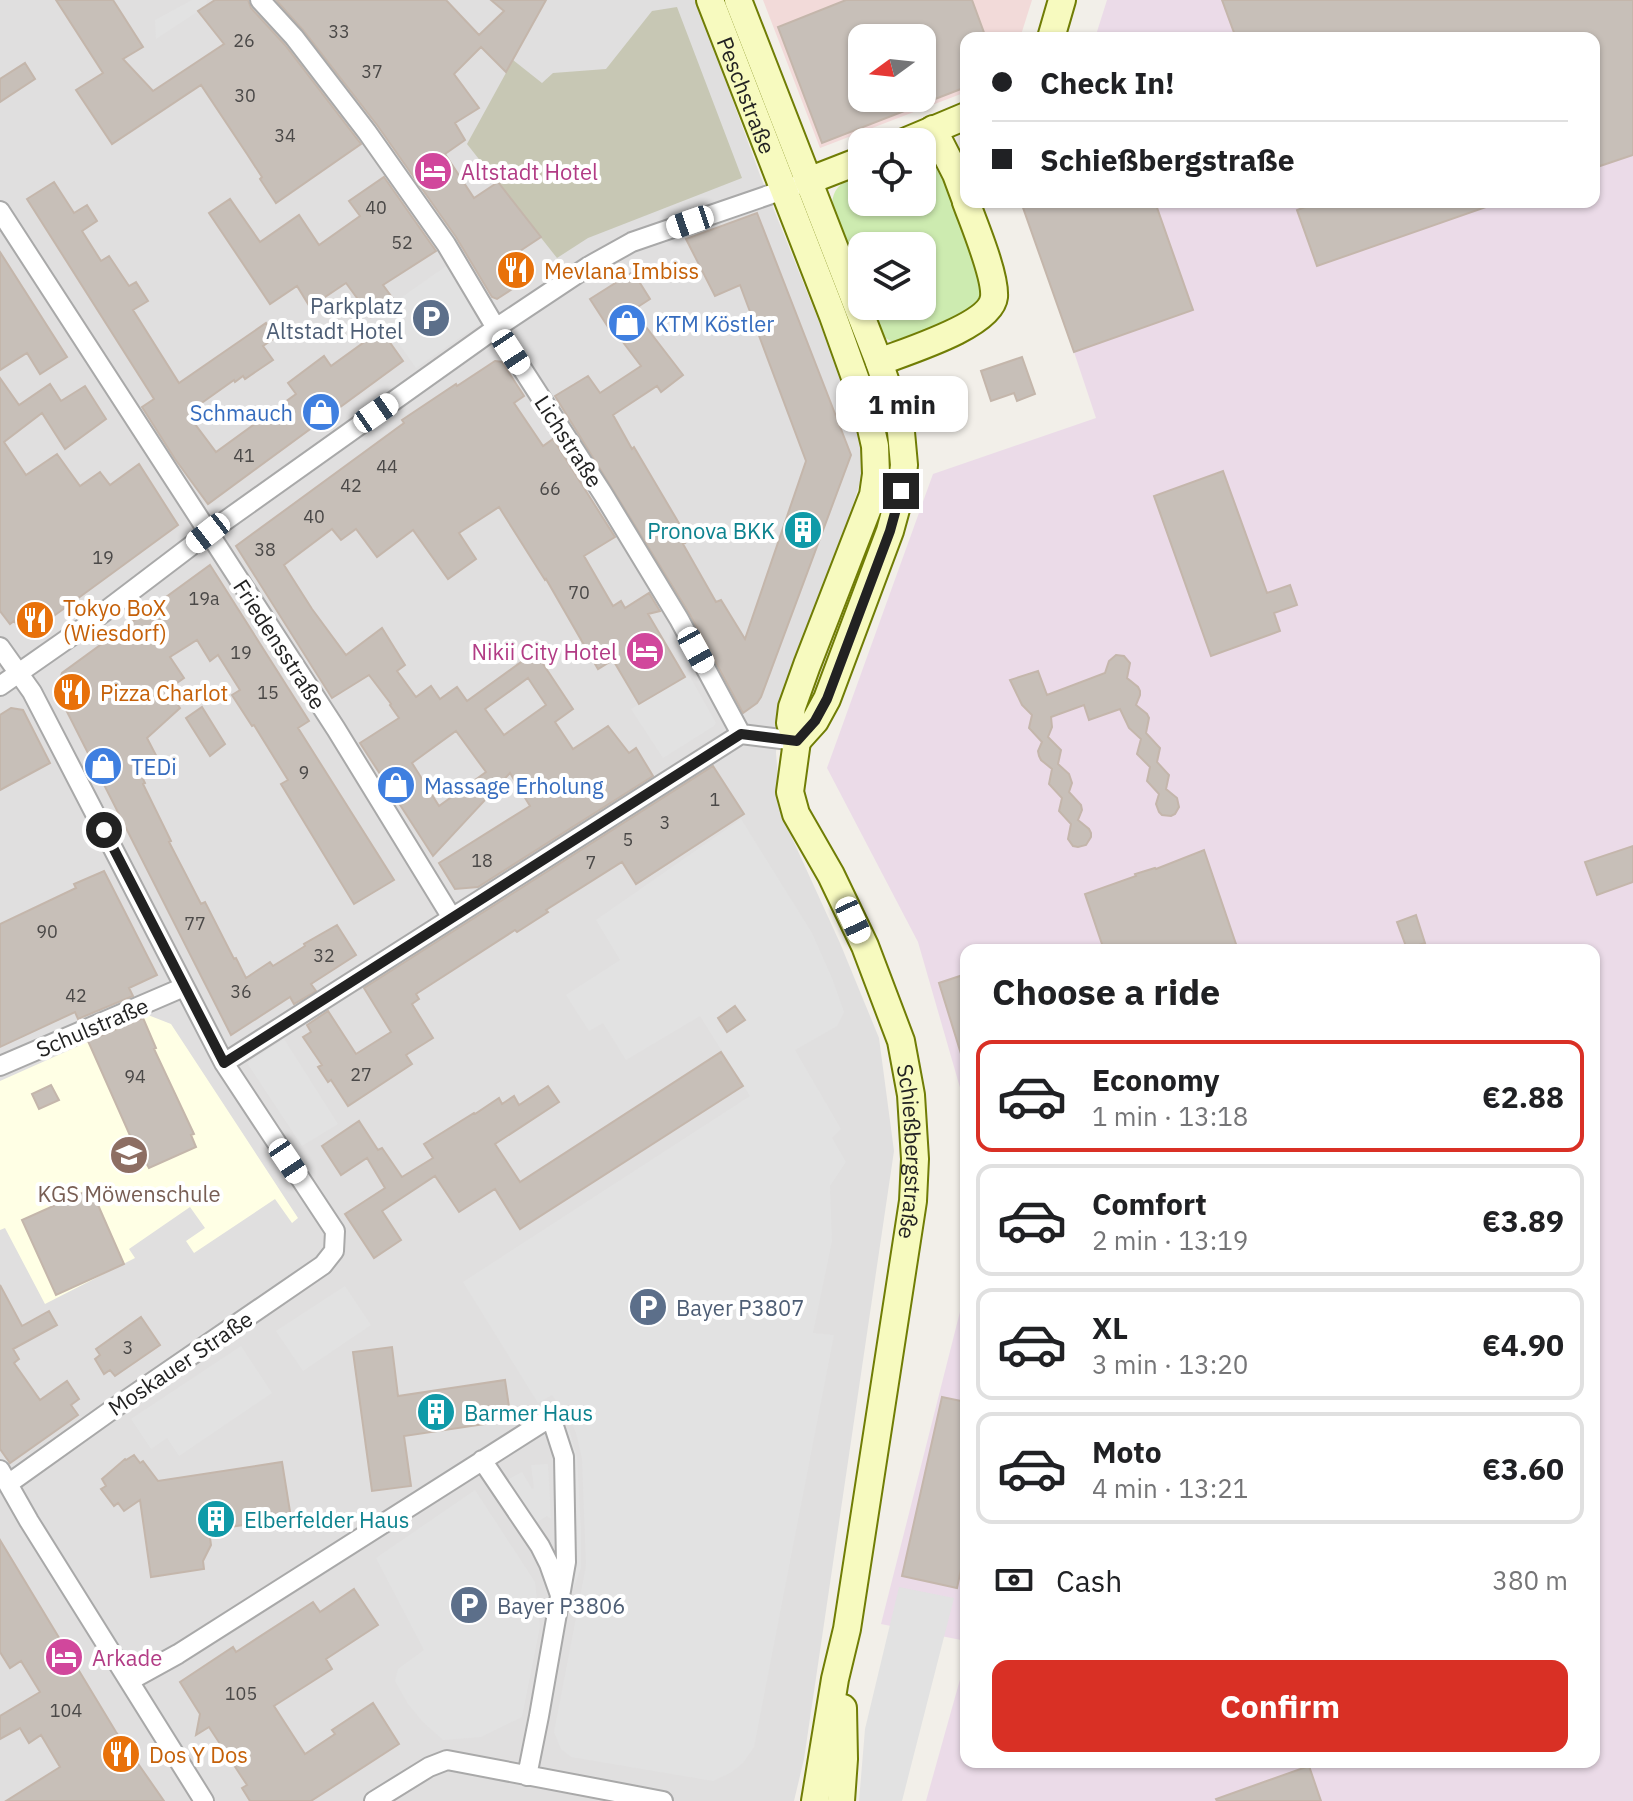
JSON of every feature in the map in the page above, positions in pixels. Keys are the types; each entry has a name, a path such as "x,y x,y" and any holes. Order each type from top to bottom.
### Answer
{"main road":[{"name":"Peschstraße","path":"710,0 795,186"},
{"name":"Peschstraße","path":"738,0 795,186"},
{"path":"1053,32 1062,0"},
{"path":"936,128 960,118"},
{"path":"936,135 960,185"},
{"path":"956,174 960,159"},
{"path":"795,186 848,165"},
{"name":"Schießbergstraße","path":"795,186 879,362 898,418 904,465 901,491 890,531 827,699 815,721 797,741"},
{"name":"Schießbergstraße","path":"795,186 833,316 867,411 876,458 873,495 792,707 790,723 797,741 790,792 796,814 831,875 865,946 901,1041 911,1095 915,1159 913,1201 869,1489 815,1801"},
{"path":"879,362 955,332 983,317 992,304 993,286 969,208"},
{"name":"Schießbergstraße","path":"841,1801 847,1629"}],"street":[{"name":"Lichstraße","path":"260,0 294,37 367,132 446,244 672,606 741,734"},
{"path":"0,686 83,628 208,533 496,328 589,266 632,242 795,186"},
{"name":"Friedensstraße","path":"0,211 336,729 452,918"},
{"path":"0,647 32,692 224,1063 741,734 797,741"},
{"name":"Schulstraße","path":"0,1066 184,987"},
{"name":"Moskauer Straße","path":"4,1477 113,1409 323,1265 334,1251 335,1231 224,1063"},
{"path":"129,1681 178,1654 551,1417 564,1457 566,1562 527,1776"},
{"path":"482,1460 540,1546 561,1597"},
{"path":"4,1477 204,1801"},
{"path":"374,1801 429,1767 447,1760 663,1801"}],"shaded area":[{"path":"0,0 696,0 760,175 864,434 867,459 837,558 778,709 776,753 781,814 879,1038 894,1151 804,1759 794,1801 0,1801"},
{"path":"192,0 207,0 206,6 156,39 155,20"},
{"path":"763,0 1032,0 1022,32 960,32 960,94 936,104 936,24 848,24 848,112 914,112 872,128 848,128 848,137 820,148"},
{"path":"1107,0 1633,0 1633,1801 926,1801 960,1679 960,1768 1600,1768 1600,944 960,944 960,1088 918,942 827,768 933,474 1096,418 1026,208 1600,208 1600,32 1097,32"},
{"path":"677,7 742,178 588,238 557,258 467,144 513,60 542,83 553,73 606,69 652,11"},
{"name":"Parkplatz Altstadt Hotel","path":"449,264 484,321 416,368 378,314"},
{"path":"689,675 716,723 663,758 631,709"},
{"name":"Bayer P3807","path":"741,819 812,933 844,1012 837,1026 795,1050 841,1129 832,1138 846,1162 830,1186 832,1241 813,1333 834,1335 754,1747 743,1763 713,1781 571,1757 561,1749 554,1732 586,1566 582,1459 570,1420 552,1395 538,1403 463,1282 750,1096 700,1016 626,1060 603,1023 589,1031 566,995 620,960 596,920"},
{"name":"KGS Möwenschule","path":"148,1015 171,1024 298,1218 292,1223 275,1199 194,1253 186,1241 205,1228 190,1207 129,1249 135,1258 45,1304 5,1228 0,1230 0,1081"},
{"path":"284,1039 338,1124 302,1146 247,1063"},
{"path":"345,1286 371,1325 303,1371 276,1331"},
{"path":"960,1312 960,1640 881,1624"},
{"path":"241,1346 272,1393 179,1456 167,1438 151,1449 131,1419"},
{"path":"569,1429 577,1457 581,1529 581,1568 573,1590 564,1430"},
{"path":"548,1464 551,1519 547,1516 534,1524 507,1480 522,1472 532,1489 531,1465"},
{"name":"Bayer P3806","path":"475,1490 535,1582 540,1627 522,1717 481,1737 443,1740 408,1704 395,1681 398,1669 424,1650 376,1558"},
{"path":"899,1587 954,1598 902,1801 859,1801 865,1729"}],"green space":[{"path":"936,165 948,175 979,265 981,290 978,302 966,319 906,343 883,337 874,320 936,320 936,232 848,232 848,257 832,213 833,197 848,180 848,216 936,216"}],"building":[{"path":"56,0 113,0 143,47 123,59 153,91 224,44 198,11 215,0 248,0 251,8 285,45 361,144 276,203 201,85 112,144 76,90 103,73"},
{"path":"276,0 446,0 479,35 504,11 491,0 546,0 506,72 481,47 454,74 479,108 455,123 465,140 445,154 474,198 498,182 541,237 517,253 532,276 497,299 492,297 456,237 377,125"},
{"path":"846,0 972,0 984,32 960,32 960,89 936,99 936,24 848,24 848,112 902,112 861,128 848,128 848,133 822,143 778,27"},
{"path":"1222,0 1633,0 1633,155 1600,166 1600,32 1234,32"},
{"path":"25,63 35,79 0,102 0,79"},
{"path":"384,177 436,251 383,285 394,300 371,317 346,283 310,307 297,286 270,304 209,213 230,199 260,242 299,215 319,245 360,216 349,201"},
{"path":"54,182 74,213 87,205 97,221 82,231 101,261 109,256 129,286 136,282 148,301 133,310 179,383 266,323 276,337 263,346 273,360 245,379 243,376 234,380 189,412 216,452 296,394 288,383 324,356 331,366 381,330 403,361 208,504 142,407 154,399 27,199"},
{"path":"1023,208 1157,208 1193,310 1074,352"},
{"path":"1302,208 1483,208 1317,266 1297,210"},
{"name":"Pronova BKK","path":"757,213 851,455 761,697 743,713 689,613 555,396 588,376 600,393 641,366 610,325 608,327 590,299 633,272 650,299 633,310 683,375 661,392 657,386 613,415 680,525 676,528 683,544 716,602 721,600 745,639 806,461 740,285 715,296 686,239"},
{"path":"0,252 67,357 40,374 27,353 0,370"},
{"path":"1022,357 1035,394 1017,401 1014,393 991,401 981,371"},
{"path":"495,361 502,362 524,396 514,403 543,446 553,439 615,537 584,556 613,606 621,601 625,608 649,593 660,611 648,614 685,677 639,704 613,660 598,669 546,579 499,507 459,533 476,559 448,579 413,530 377,557 356,529 341,540 332,529 284,565 346,655 382,628 405,665 397,671 416,697 431,686 440,699 457,687 467,701 535,652 573,709 555,722 573,749 608,726 629,753 636,748 653,776 478,887 455,889 439,863 530,806 510,773 433,856 360,743 399,718 391,704 369,675 332,698 236,546 404,423 402,420","holes":["528,678 546,705 504,735 485,709","456,731 486,772 439,806 412,763"]},
{"path":"0,378 19,405 50,384 61,401 85,386 106,419 65,449 42,413 4,442 26,475 57,454 80,486 100,472 110,485 139,464 178,525 32,632 23,621 17,625 14,621 10,624 0,611"},
{"path":"1223,471 1267,593 1290,585 1297,605 1274,613 1280,631 1211,656 1154,496"},
{"path":"210,565 309,721 298,728 394,880 354,904 281,784 288,780 232,695 240,690 218,655 210,661 197,640 170,657 184,678 167,690 180,708 147,738 161,765 141,775 169,842 234,959 246,978 270,962 273,966 337,925 356,955 311,984 316,991 294,1004 290,997 231,1035 57,692 62,673"},
{"path":"1116,655 1124,656 1130,663 1127,678 1140,691 1136,705 1149,718 1146,733 1160,748 1157,762 1169,775 1166,789 1177,798 1179,807 1171,816 1159,812 1156,804 1159,794 1147,781 1150,767 1137,754 1141,739 1129,728 1120,709 1089,720 1084,705 1051,717 1052,727 1048,737 1061,750 1058,764 1069,774 1072,783 1069,792 1081,805 1078,820 1091,833 1086,845 1073,846 1068,839 1071,824 1059,811 1062,798 1049,784 1052,769 1039,756 1042,742 1029,728 1032,715 1022,705 1010,680 1038,671 1047,695 1105,673 1109,661"},
{"path":"202,707 225,744 210,756 186,718"},
{"path":"11,708 23,710 50,763 0,790 0,715"},
{"path":"713,766 744,814 636,884 622,862 416,994 419,999 412,1004 433,1038 406,1055 412,1064 348,1106 318,1067 322,1065 303,1037 311,1032 307,1025 328,1011 356,1054 391,1032 364,988"},
{"path":"1633,846 1633,882 1597,895 1585,862"},
{"path":"1204,850 1236,944 1102,944 1085,894"},
{"path":"104,871 157,975 129,988 133,996 78,1019 75,1012 0,1047 0,924 76,888 74,884"},
{"path":"1416,915 1425,943 1405,944 1397,922"},
{"path":"960,976 960,1051 939,983"},
{"path":"735,1006 745,1020 727,1032 718,1018"},
{"path":"143,1018 154,1049 194,1134 191,1135 196,1147 149,1168 143,1157 140,1158 88,1041"},
{"path":"721,1052 743,1086 520,1229 495,1189 459,1212 435,1176 382,1211 401,1240 374,1258 345,1214 385,1188 367,1158 341,1175 322,1146 359,1121 378,1150 382,1148 402,1177 433,1158 424,1144 499,1098 502,1104 514,1096 519,1105 548,1086 559,1102 495,1144 520,1182"},
{"path":"51,1085 59,1100 39,1109 32,1094"},
{"path":"91,1189 124,1264 56,1295 22,1220"},
{"path":"0,1285 22,1326 49,1311 57,1325 13,1349 19,1359 14,1363 40,1400 67,1381 79,1399 71,1405 78,1415 10,1463 0,1449"},
{"path":"141,1317 160,1345 115,1376 110,1370 104,1374 95,1359 100,1355 96,1349"},
{"name":"Barmer Haus","path":"392,1347 398,1396 505,1380 511,1420 404,1436 411,1486 372,1491 353,1352"},
{"path":"942,1397 960,1401 960,1574 957,1588 902,1576"},
{"name":"Elberfelder Haus","path":"134,1455 140,1463 143,1461 158,1481 282,1462 291,1518 209,1530 211,1545 203,1561 204,1569 151,1577 140,1500 124,1511 118,1503 114,1506 101,1489 106,1486 102,1479"},
{"path":"0,1540 116,1732 164,1801 6,1801 60,1767 41,1735 29,1743 20,1728 0,1739 0,1716 40,1692 21,1661 10,1668 0,1652"},
{"path":"354,1589 378,1625 326,1659 332,1669 274,1706 305,1754 335,1734 332,1730 373,1703 399,1744 311,1801 250,1801 242,1788 247,1785 209,1727 196,1735 200,1714 180,1682 233,1647 236,1652 313,1602 320,1612"},
{"path":"1310,1768 1321,1801 1217,1801"}],"place":[{"name":"Altstadt Hotel","path":"433,171"},
{"name":"Mevlana Imbiss","path":"516,270"},
{"name":"Parkplatz Altstadt Hotel","path":"431,318"},
{"name":"KTM Köstler","path":"627,323"},
{"name":"Schmauch","path":"321,412"},
{"name":"Pronova BKK","path":"803,530"},
{"name":"Tokyo BoX (Wiesdorf)","path":"35,620"},
{"name":"Nikii City Hotel","path":"645,651"},
{"name":"Pizza Charlot","path":"72,692"},
{"name":"TEDi","path":"103,766"},
{"name":"Massage Erholung","path":"396,785"},
{"name":"KGS Möwenschule","path":"129,1155"},
{"name":"Bayer P3807","path":"648,1307"},
{"name":"Barmer Haus","path":"436,1412"},
{"name":"Elberfelder Haus","path":"216,1519"},
{"name":"Bayer P3806","path":"469,1605"},
{"name":"Arkade","path":"64,1657"},
{"name":"Dos Y Dos","path":"121,1754"}],"route":[{"path":"104,830 224,1063 741,734 797,741 815,721 827,699 890,531 901,491"}]}
